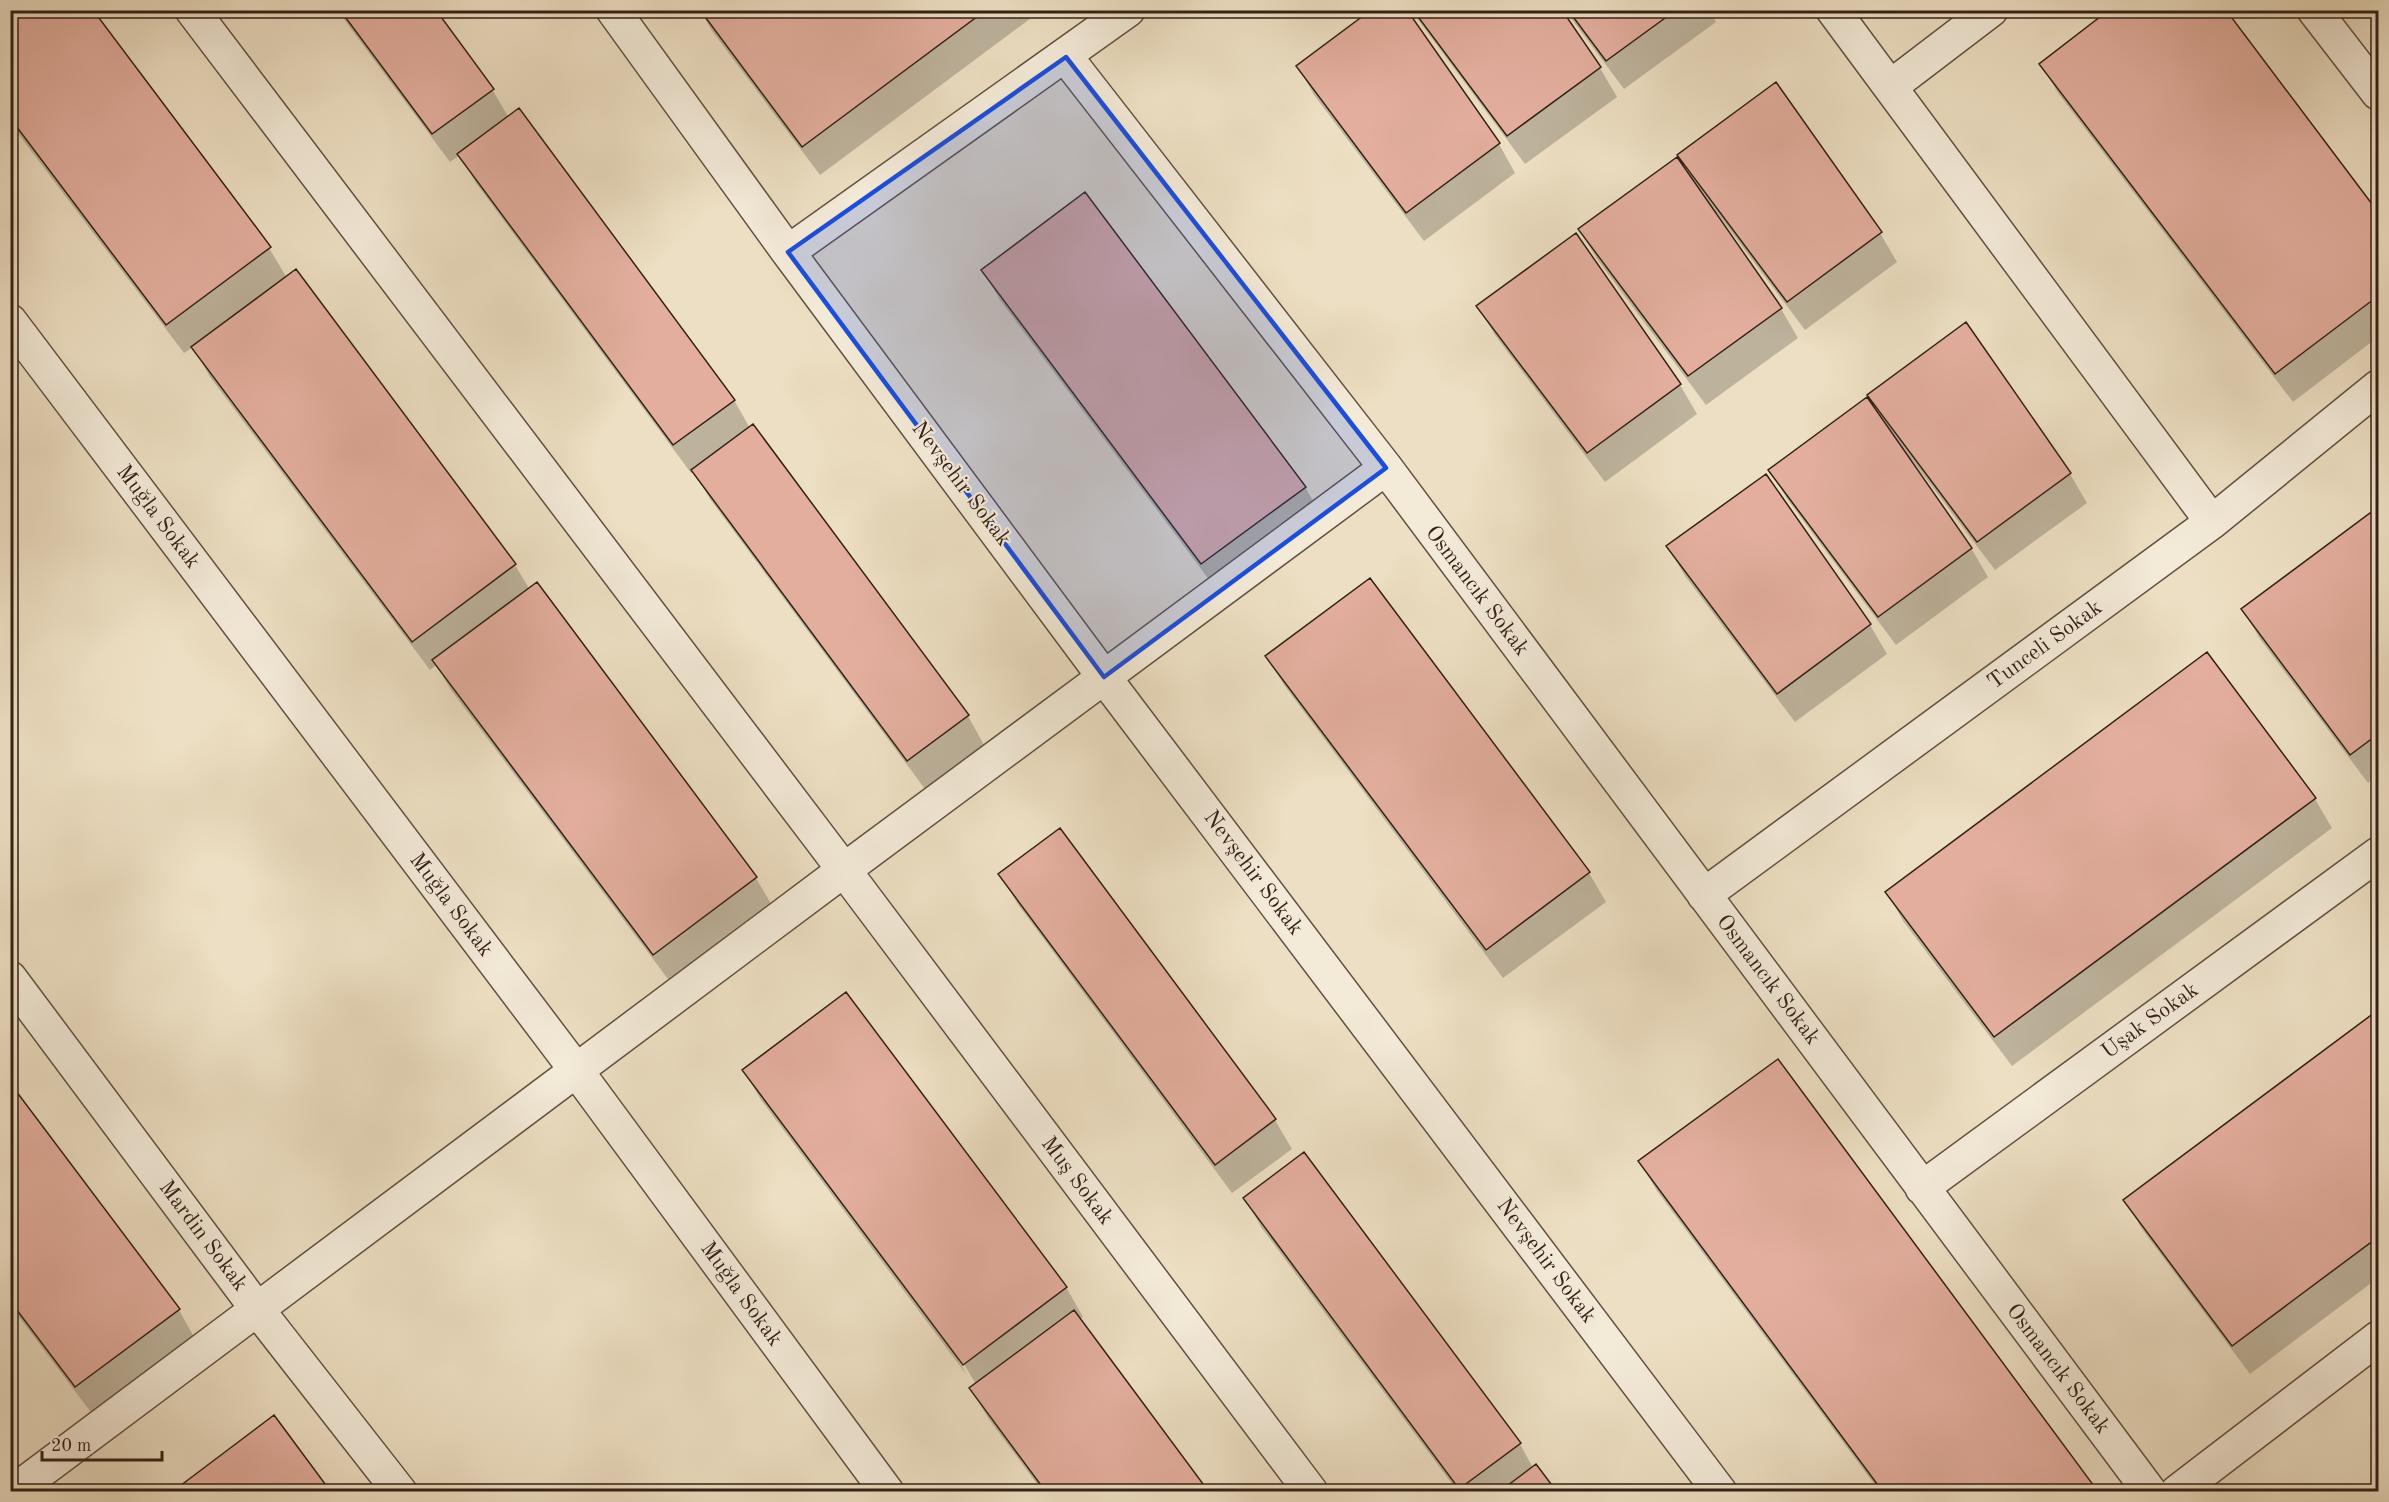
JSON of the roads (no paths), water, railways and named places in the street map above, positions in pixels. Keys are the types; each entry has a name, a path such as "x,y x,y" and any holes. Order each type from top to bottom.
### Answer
{"street":[{"name":"Muş Sokak","path":"192,10 1311,1491"},
{"name":"Nevşehir Sokak","path":"613,10 788,252 1104,677 1720,1491"},
{"path":"788,252 1066,57 1128,10"},
{"path":"1833,10 2212,522"},
{"path":"1890,87 1991,10"},
{"path":"2314,10 2379,93"},
{"name":"Osmancık Sokak","path":"1066,57 1386,468 2150,1491"},
{"name":"Muğla Sokak","path":"10,321 576,1070 887,1491"},
{"name":"Tunceli Sokak","path":"1704,895 2212,522 2379,387"},
{"path":"13,1491 1386,468"},
{"name":"Uşak Sokak","path":"1922,1188 2379,855"},
{"name":"Mardin Sokak","path":"10,978 257,1309 400,1491"},
{"path":"2177,1491 2379,1338"}]}
